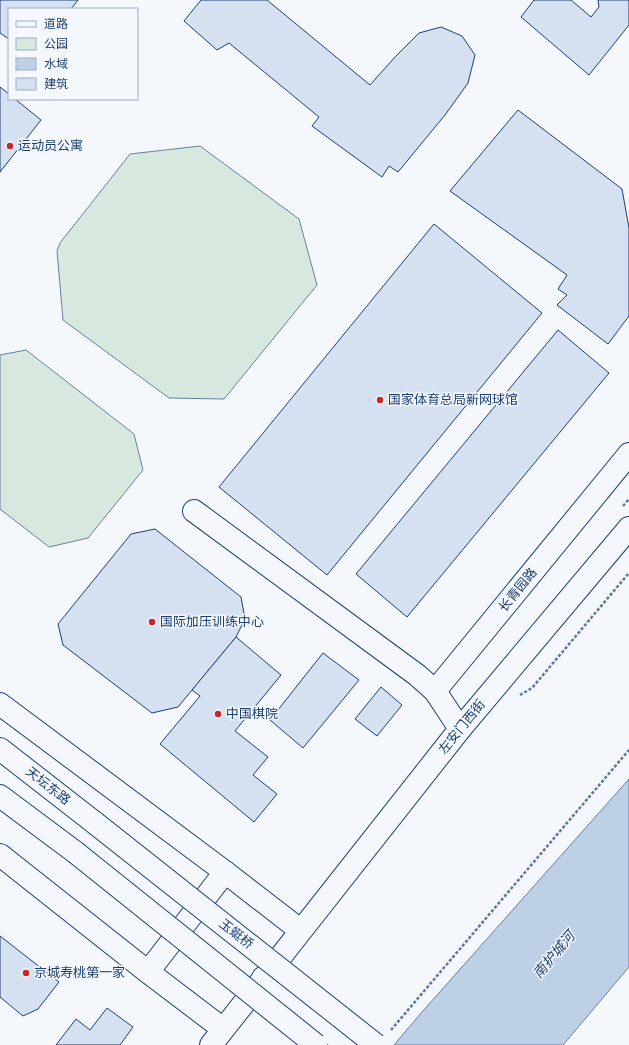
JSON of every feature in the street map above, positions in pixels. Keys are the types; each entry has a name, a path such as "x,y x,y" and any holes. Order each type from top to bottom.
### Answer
{"street":[{"name":"长青园路","path":"435,691 629,454"},
{"path":"194,511 416,675 435,691 460,729"},
{"name":"左安门西街","path":"217,1037 460,729 629,528"},
{"path":"0,704 300,930"},
{"name":"天坛东路","path":"0,749 95,823"},
{"path":"0,796 75,852 316,1045"},
{"name":"玉蜓桥","path":"95,823 383,1038"},
{"path":"0,855 148,972 217,1037"},
{"path":"148,972 225,872"},
{"path":"263,978 344,1043"}],"path":[{"path":"383,1038 629,750"}],"green space":[{"path":"200,146 299,219 317,285 224,399 169,398 63,320 57,251 60,243 130,154"},
{"path":"26,350 134,434 143,470 88,538 49,547 0,509 0,355"}],"water":[{"name":"南护城河","path":"629,779 629,967 563,1045 394,1045 422,1012"}],"building":[{"path":"0,0 78,0 72,8 8,8 8,38 0,33"},
{"path":"201,0 267,0 370,85 419,33 441,27 462,36 475,55 468,83 445,115 398,172 389,166 382,177 312,126 319,117 229,43 217,50 184,21"},
{"path":"534,0 571,0 591,17 599,7 598,0 629,0 629,25 589,75 521,17"},
{"name":"运动员公寓","path":"0,87 8,93 8,100 16,100 41,120 0,172"},
{"path":"518,110 622,189 629,228 629,316 608,344 557,305 567,295 558,289 567,275 450,191"},
{"name":"国家体育总局新网球馆","path":"434,224 542,313 327,575 219,487"},
{"path":"558,330 609,373 407,617 356,574"},
{"name":"国际加压训练中心","path":"155,529 241,597 245,619 236,637 178,707 152,713 63,645 58,624 131,534"},
{"name":"中国棋院","path":"236,637 281,675 235,731 268,757 253,775 277,794 254,822 160,744 200,696 192,690"},
{"path":"323,653 359,680 303,748 270,720"},
{"path":"381,687 402,705 377,736 355,719"},
{"path":"0,936 59,982 38,1009 23,1016 0,997"},
{"path":"107,1008 133,1027 120,1045 56,1045 76,1019 90,1030"}],"place":[{"name":"运动员公寓","path":"10,146"},
{"name":"国家体育总局新网球馆","path":"380,400"},
{"name":"国际加压训练中心","path":"152,622"},
{"name":"中国棋院","path":"218,714"},
{"name":"京城寿桃第一家","path":"26,973"}]}
